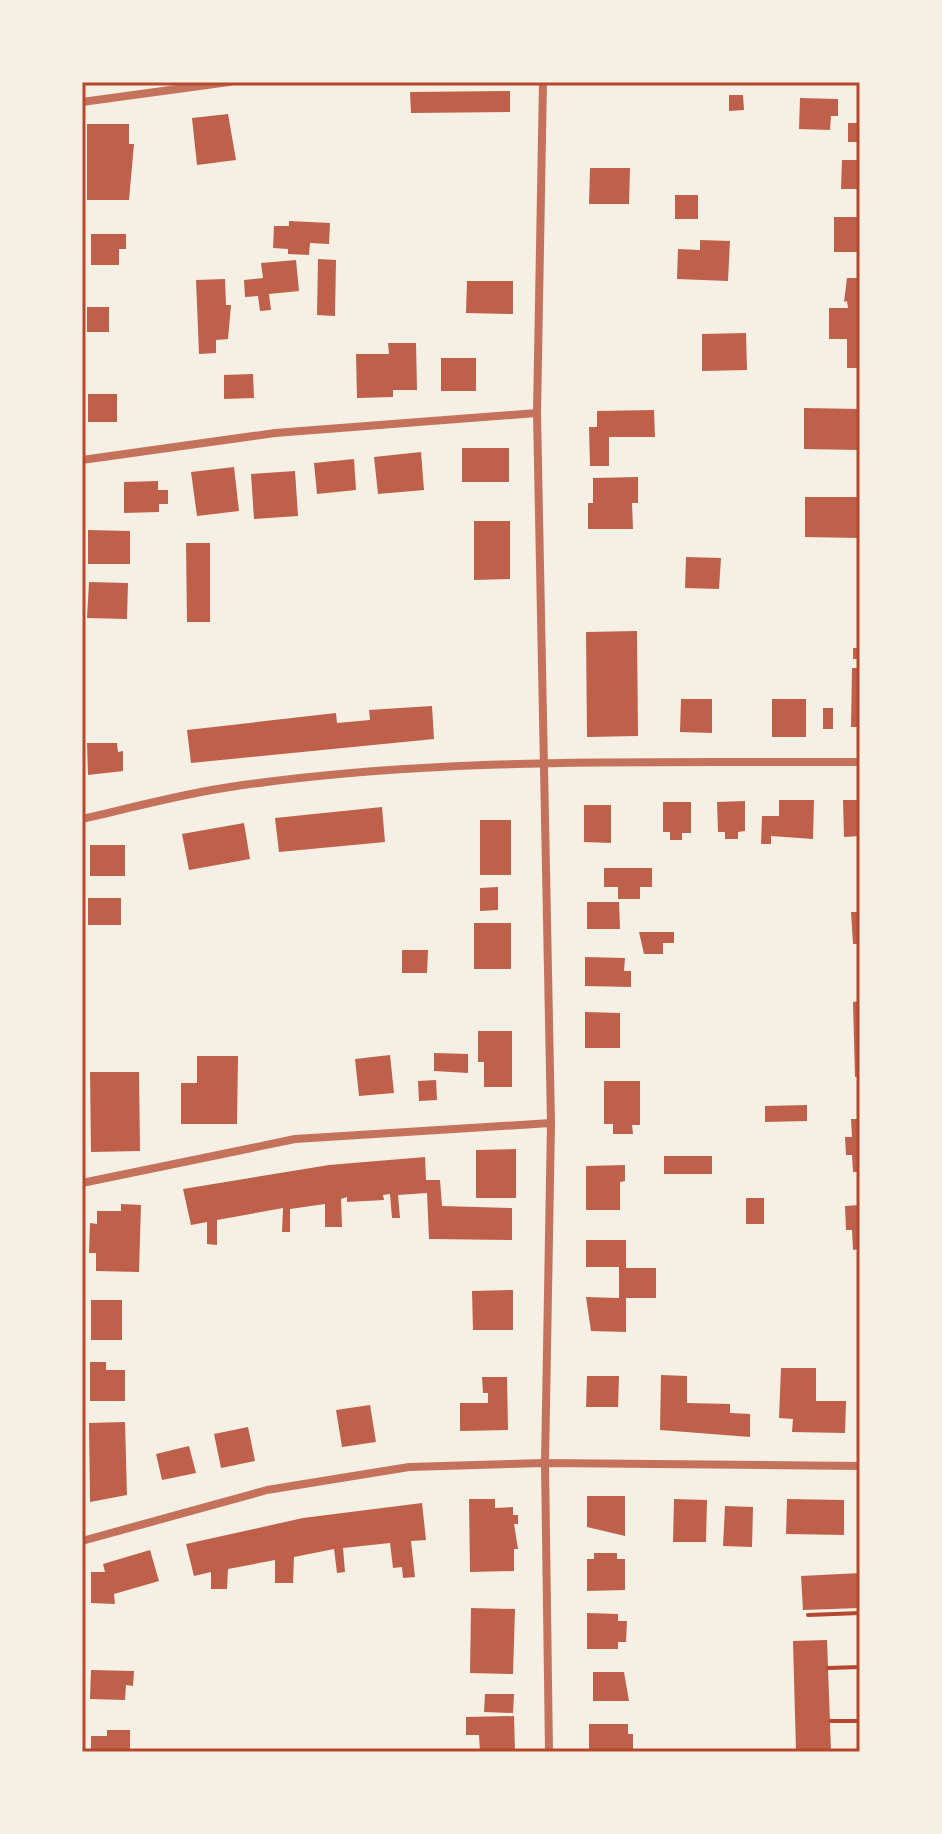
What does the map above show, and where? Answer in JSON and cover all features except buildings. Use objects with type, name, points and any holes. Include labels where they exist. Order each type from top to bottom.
[{"type":"street","points":[[82,102],[229,82]]},
{"type":"street","points":[[543,82],[537,413],[541,764],[551,1123],[545,1463],[549,1752]]},
{"type":"street","points":[[82,460],[275,433],[537,413]]},
{"type":"street","points":[[82,819],[230,787],[411,770],[541,764],[860,762]]},
{"type":"street","points":[[82,1183],[295,1139],[551,1123]]},
{"type":"street","points":[[82,1541],[267,1490],[409,1467],[545,1463],[860,1466]]},
{"type":"path","points":[[808,1615],[860,1613]]},
{"type":"path","points":[[828,1668],[860,1667]]},
{"type":"path","points":[[830,1721],[860,1721]]}]
